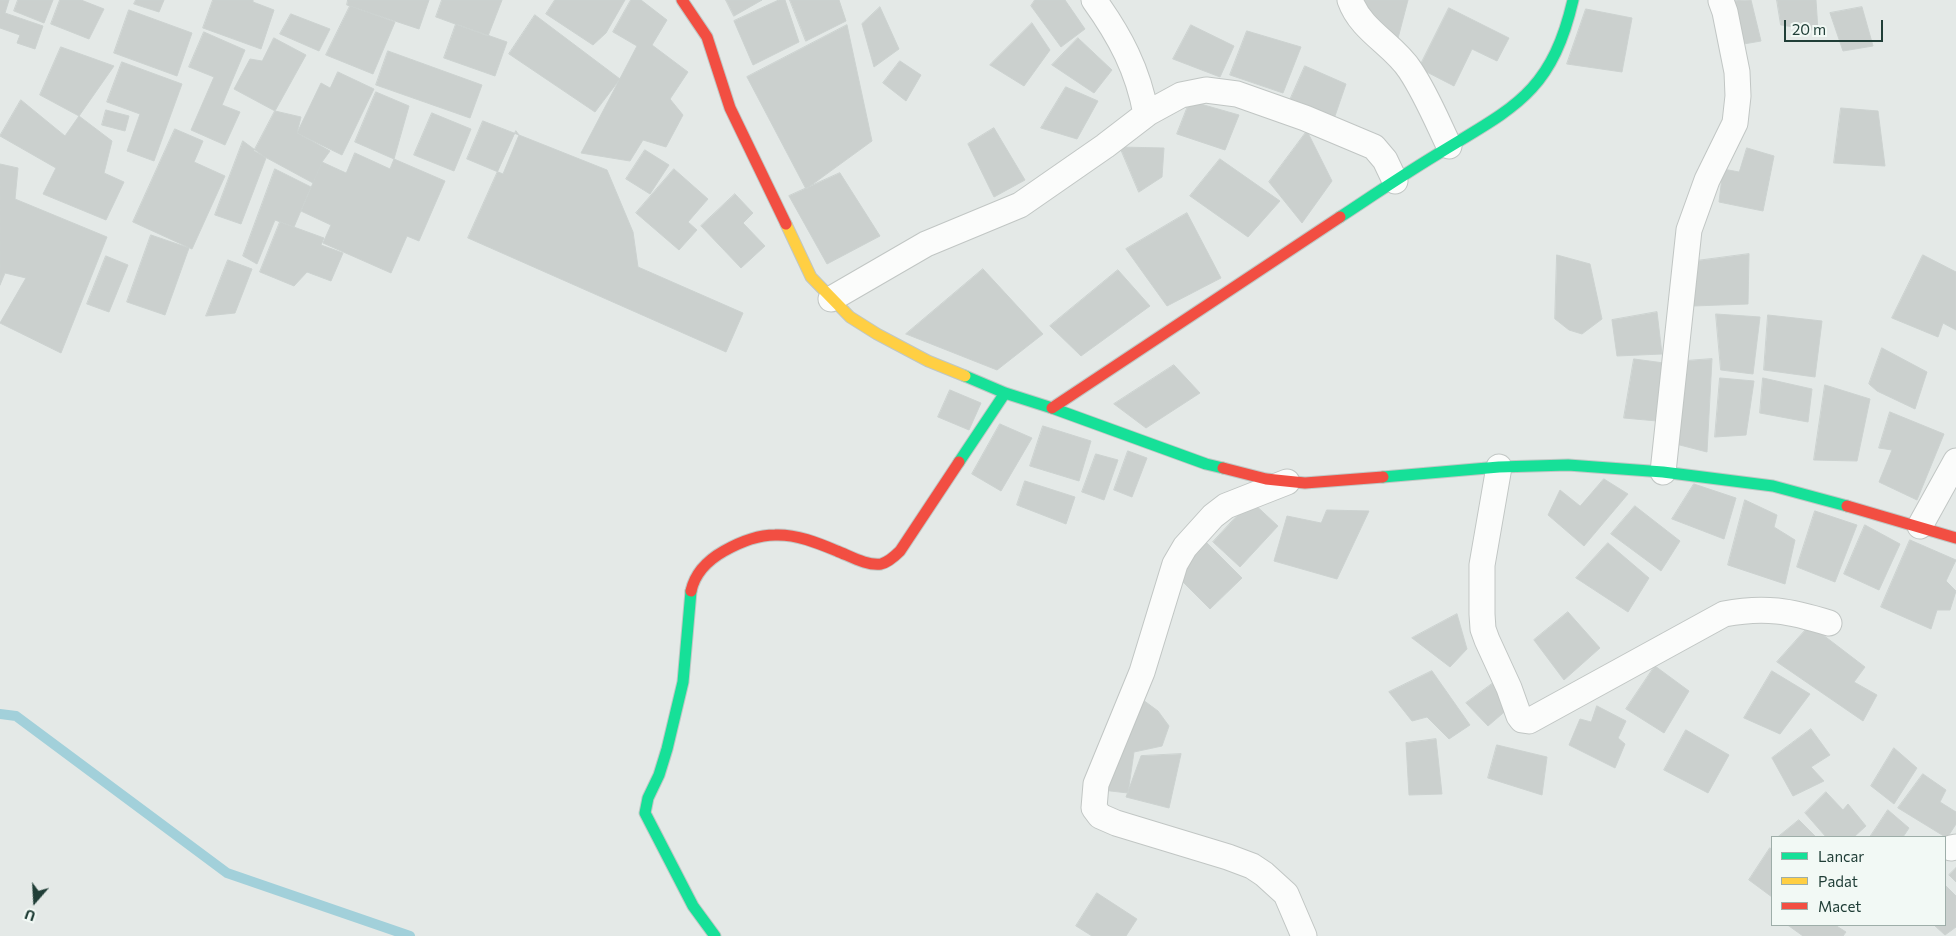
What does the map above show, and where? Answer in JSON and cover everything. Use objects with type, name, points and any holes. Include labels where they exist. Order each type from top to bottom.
[{"type":"street","points":[[682,0],[707,38],[730,108],[811,277],[850,318],[928,361],[1005,393],[1052,408],[1206,464],[1276,481],[1305,483],[1499,467],[1568,465],[1663,472],[1772,486],[1920,526],[1956,538]]},
{"type":"street","points":[[1094,0],[1112,26],[1138,77],[1146,114]]},
{"type":"street","points":[[1350,0],[1362,22],[1409,69],[1429,104],[1449,146]]},
{"type":"street","points":[[1052,408],[1395,181],[1449,146],[1495,120],[1527,95],[1550,64],[1568,22],[1573,0]]},
{"type":"street","points":[[1663,472],[1689,230],[1707,180],[1735,123],[1738,96],[1737,72],[1725,19],[1726,12],[1721,1]]},
{"type":"street","points":[[831,299],[926,244],[1020,204],[1105,146],[1146,114],[1181,96],[1206,90],[1237,94],[1305,118],[1374,147],[1385,160],[1395,181]]},
{"type":"street","points":[[715,936],[693,906],[645,813],[646,803],[658,778],[672,735],[686,664],[690,596],[694,577],[710,560],[729,547],[756,536],[770,534],[797,536],[874,565],[886,564],[900,551],[1005,393]]},
{"type":"street","points":[[1920,526],[1956,461]]},
{"type":"street","points":[[1499,467],[1482,565],[1483,629],[1522,720],[1528,721],[1724,614],[1748,610],[1784,610],[1829,623]]},
{"type":"street","points":[[1276,481],[1226,506],[1213,516],[1185,547],[1175,564],[1142,672],[1096,784],[1094,808],[1100,816],[1116,823],[1252,866],[1286,894],[1304,936]]},
{"type":"building","points":[[0,0],[9,0],[5,13],[43,26],[35,49],[17,43],[20,35],[0,28]]},
{"type":"building","points":[[18,0],[53,0],[44,23],[14,11]]},
{"type":"building","points":[[60,0],[81,0],[104,9],[89,39],[51,24]]},
{"type":"building","points":[[136,0],[164,0],[159,12],[134,4]]},
{"type":"building","points":[[213,0],[253,0],[253,2],[274,10],[261,49],[203,28]]},
{"type":"building","points":[[348,0],[429,0],[419,29],[347,5]]},
{"type":"building","points":[[442,0],[502,0],[488,36],[436,17]]},
{"type":"building","points":[[555,0],[625,0],[606,33],[593,45],[546,14]]},
{"type":"building","points":[[631,0],[641,0],[667,20],[652,45],[688,72],[670,99],[683,115],[666,147],[643,140],[630,161],[581,153],[637,46],[613,32]]},
{"type":"building","points":[[726,0],[762,0],[734,16]]},
{"type":"building","points":[[779,0],[785,0],[799,42],[753,65],[734,21]]},
{"type":"building","points":[[790,0],[839,0],[846,21],[806,41]]},
{"type":"building","points":[[1035,0],[1065,0],[1085,29],[1061,47],[1031,6]]},
{"type":"building","points":[[1358,0],[1408,0],[1397,42]]},
{"type":"building","points":[[1751,0],[1761,41],[1732,46],[1724,2]]},
{"type":"building","points":[[1777,0],[1816,0],[1818,31],[1781,25]]},
{"type":"building","points":[[350,6],[395,22],[373,74],[326,55]]},
{"type":"building","points":[[880,7],[899,49],[874,67],[862,24]]},
{"type":"building","points":[[1862,7],[1873,46],[1843,51],[1830,13]]},
{"type":"building","points":[[1449,8],[1509,38],[1497,61],[1472,49],[1454,86],[1419,68]]},
{"type":"building","points":[[1586,9],[1632,18],[1622,72],[1567,64]]},
{"type":"building","points":[[129,10],[192,33],[177,76],[114,53]]},
{"type":"building","points":[[291,14],[330,29],[319,51],[280,34]]},
{"type":"building","points":[[535,15],[620,79],[595,112],[509,54]]},
{"type":"building","points":[[1032,23],[1050,50],[1024,86],[990,65]]},
{"type":"building","points":[[456,24],[507,42],[495,76],[444,58]]},
{"type":"building","points":[[847,25],[872,141],[806,189],[747,77]]},
{"type":"building","points":[[1191,25],[1234,46],[1220,77],[1173,59]]},
{"type":"building","points":[[1247,31],[1301,47],[1283,93],[1230,75]]},
{"type":"building","points":[[204,32],[245,50],[222,105],[240,112],[225,145],[191,130],[214,77],[189,67]]},
{"type":"building","points":[[274,38],[306,55],[275,111],[234,89],[250,59],[262,61]]},
{"type":"building","points":[[1078,38],[1112,70],[1094,93],[1052,65]]},
{"type":"building","points":[[61,47],[114,66],[79,116],[40,95]]},
{"type":"building","points":[[388,51],[482,85],[470,118],[376,85]]},
{"type":"building","points":[[900,61],[921,75],[906,101],[883,83]]},
{"type":"building","points":[[122,62],[182,84],[154,161],[127,151],[140,114],[107,102]]},
{"type":"building","points":[[1305,66],[1346,84],[1335,116],[1290,100]]},
{"type":"building","points":[[338,72],[374,89],[342,155],[297,133],[321,83],[330,88]]},
{"type":"building","points":[[1066,87],[1098,101],[1077,139],[1041,128]]},
{"type":"building","points":[[376,92],[409,106],[394,159],[355,142]]},
{"type":"building","points":[[21,100],[65,136],[79,116],[112,141],[104,173],[124,182],[106,220],[43,194],[56,168],[0,136]]},
{"type":"building","points":[[1190,101],[1239,115],[1225,150],[1177,134]]},
{"type":"building","points":[[1841,108],[1878,111],[1885,166],[1834,163]]},
{"type":"building","points":[[106,110],[129,116],[125,131],[102,125]]},
{"type":"building","points":[[275,111],[301,117],[297,133],[330,151],[322,162],[313,183],[254,151]]},
{"type":"building","points":[[432,113],[471,129],[454,171],[414,155]]},
{"type":"building","points":[[483,121],[519,135],[503,174],[467,159]]},
{"type":"building","points":[[994,128],[1025,180],[994,197],[968,144]]},
{"type":"building","points":[[175,129],[203,141],[194,162],[225,176],[192,249],[133,222]]},
{"type":"building","points":[[516,131],[519,135],[607,170],[633,232],[638,267],[743,313],[726,352],[468,238]]},
{"type":"building","points":[[1307,131],[1332,181],[1302,223],[1269,182]]},
{"type":"building","points":[[243,141],[266,158],[241,224],[215,215]]},
{"type":"building","points":[[1120,147],[1164,148],[1162,177],[1139,192]]},
{"type":"building","points":[[1747,148],[1774,156],[1763,211],[1719,202],[1723,169],[1739,172]]},
{"type":"building","points":[[645,150],[669,165],[650,194],[626,179]]},
{"type":"building","points":[[355,153],[390,169],[394,159],[445,181],[419,241],[407,236],[391,273],[323,243],[331,225],[301,211],[322,162],[346,173]]},
{"type":"building","points":[[1220,159],[1280,201],[1248,237],[1190,196]]},
{"type":"building","points":[[0,164],[18,168],[15,199],[107,237],[61,353],[0,323],[26,278],[5,273],[0,285]]},
{"type":"building","points":[[275,169],[311,187],[294,227],[275,220],[257,264],[243,256]]},
{"type":"building","points":[[674,169],[708,199],[688,222],[697,230],[679,250],[636,213]]},
{"type":"building","points":[[840,173],[880,236],[827,264],[789,196]]},
{"type":"building","points":[[735,194],[753,213],[743,223],[765,246],[741,268],[701,226]]},
{"type":"building","points":[[1187,213],[1221,278],[1167,306],[1126,249]]},
{"type":"building","points":[[280,222],[324,238],[321,245],[343,253],[331,281],[307,272],[294,286],[260,272]]},
{"type":"building","points":[[151,235],[189,248],[165,315],[127,302]]},
{"type":"building","points":[[1749,254],[1748,304],[1693,306],[1696,261]]},
{"type":"building","points":[[1557,255],[1590,264],[1602,319],[1582,334],[1569,330],[1555,319]]},
{"type":"building","points":[[1923,255],[1956,272],[1956,330],[1943,323],[1938,337],[1892,318]]},
{"type":"building","points":[[106,256],[128,265],[109,312],[87,304]]},
{"type":"building","points":[[228,260],[252,269],[235,313],[206,316]]},
{"type":"building","points":[[983,269],[1043,334],[997,370],[906,334]]},
{"type":"building","points":[[1118,270],[1150,306],[1081,356],[1050,326]]},
{"type":"building","points":[[1657,312],[1662,354],[1617,356],[1612,320]]},
{"type":"building","points":[[1716,314],[1760,317],[1753,374],[1721,370]]},
{"type":"building","points":[[1768,315],[1822,321],[1815,377],[1764,370]]},
{"type":"building","points":[[1882,348],[1927,372],[1915,409],[1877,391],[1869,384]]},
{"type":"building","points":[[1634,359],[1664,363],[1657,421],[1624,418]]},
{"type":"building","points":[[1712,359],[1707,452],[1676,444],[1685,361]]},
{"type":"building","points":[[1174,365],[1200,393],[1146,428],[1114,404]]},
{"type":"building","points":[[1720,378],[1754,381],[1746,435],[1715,437]]},
{"type":"building","points":[[1763,378],[1812,389],[1808,422],[1760,413]]},
{"type":"building","points":[[1825,385],[1870,399],[1857,461],[1814,460]]},
{"type":"building","points":[[950,390],[981,403],[969,430],[938,417]]},
{"type":"building","points":[[1890,412],[1944,434],[1917,500],[1879,482],[1892,450],[1879,448]]},
{"type":"building","points":[[1000,424],[1032,438],[1001,491],[972,474]]},
{"type":"building","points":[[1043,426],[1091,441],[1079,481],[1030,466]]},
{"type":"building","points":[[1128,451],[1147,458],[1132,497],[1114,490]]},
{"type":"building","points":[[1096,454],[1118,460],[1104,500],[1082,492]]},
{"type":"building","points":[[1604,479],[1628,494],[1584,546],[1548,515],[1560,490],[1580,506]]},
{"type":"building","points":[[1025,481],[1075,497],[1066,524],[1017,505]]},
{"type":"building","points":[[1694,484],[1736,498],[1724,539],[1672,519]]},
{"type":"building","points":[[1745,500],[1777,515],[1774,527],[1795,540],[1785,584],[1728,565]]},
{"type":"building","points":[[1251,501],[1278,526],[1240,567],[1213,542]]},
{"type":"building","points":[[1635,506],[1680,541],[1661,571],[1611,534]]},
{"type":"building","points":[[1327,510],[1369,511],[1337,579],[1274,561],[1287,516],[1321,523]]},
{"type":"building","points":[[1815,511],[1857,525],[1835,582],[1797,567]]},
{"type":"building","points":[[1865,525],[1900,544],[1879,590],[1844,574]]},
{"type":"building","points":[[1910,540],[1956,560],[1946,581],[1956,591],[1950,610],[1937,610],[1931,629],[1881,607]]},
{"type":"building","points":[[1206,542],[1242,578],[1210,609],[1174,573]]},
{"type":"building","points":[[1608,543],[1649,578],[1628,612],[1576,578]]},
{"type":"building","points":[[1568,612],[1600,648],[1564,680],[1534,640]]},
{"type":"building","points":[[1457,614],[1467,649],[1450,667],[1412,638]]},
{"type":"building","points":[[1810,625],[1865,667],[1854,682],[1877,695],[1863,721],[1777,662]]},
{"type":"building","points":[[1655,666],[1689,691],[1664,733],[1626,709]]},
{"type":"building","points":[[1432,671],[1470,725],[1449,739],[1427,717],[1412,721],[1389,692]]},
{"type":"building","points":[[1772,671],[1810,694],[1780,734],[1744,718]]},
{"type":"building","points":[[1496,681],[1509,708],[1488,726],[1466,703]]},
{"type":"building","points":[[1139,697],[1158,711],[1169,726],[1162,746],[1134,752],[1128,793],[1102,790]]},
{"type":"building","points":[[1597,706],[1626,721],[1618,738],[1625,744],[1615,768],[1569,745],[1580,719],[1591,722]]},
{"type":"building","points":[[1811,729],[1830,755],[1811,767],[1824,781],[1793,796],[1772,758]]},
{"type":"building","points":[[1686,730],[1729,755],[1708,793],[1664,770]]},
{"type":"building","points":[[1436,739],[1442,794],[1409,795],[1406,743]]},
{"type":"building","points":[[1497,745],[1547,757],[1542,795],[1488,778]]},
{"type":"building","points":[[1894,748],[1917,768],[1894,804],[1871,786]]},
{"type":"building","points":[[1181,754],[1169,808],[1126,797],[1141,756]]},
{"type":"building","points":[[1923,774],[1946,790],[1940,802],[1956,812],[1956,824],[1947,838],[1898,808]]},
{"type":"building","points":[[1826,792],[1843,810],[1848,804],[1866,826],[1855,836],[1825,836],[1805,813]]},
{"type":"building","points":[[1888,810],[1909,828],[1904,836],[1871,836]]},
{"type":"building","points":[[1799,820],[1815,836],[1779,836]]},
{"type":"building","points":[[1770,848],[1771,896],[1749,880]]},
{"type":"building","points":[[1956,868],[1956,882],[1949,875]]},
{"type":"building","points":[[1946,886],[1956,896],[1956,927],[1945,935],[1935,926],[1946,926]]},
{"type":"building","points":[[1097,893],[1137,919],[1126,936],[1092,936],[1076,926]]},
{"type":"building","points":[[1789,926],[1837,926],[1846,932],[1843,936],[1803,936]]},
{"type":"waterway","points":[[0,714],[16,716],[227,873],[410,936]]},
{"type":"traffic: fast","points":[[1340,217],[1486,124],[1525,96],[1553,58],[1564,32],[1573,0]]},
{"type":"traffic: fast","points":[[965,376],[1005,393],[1052,408],[1206,464],[1223,468]]},
{"type":"traffic: fast","points":[[959,462],[1005,393]]},
{"type":"traffic: fast","points":[[1383,477],[1499,467],[1568,465],[1663,472],[1773,486],[1847,506]]},
{"type":"traffic: fast","points":[[691,591],[683,682],[667,749],[659,775],[648,798],[645,813],[693,906],[715,936]]},
{"type":"traffic: slow","points":[[786,224],[811,277],[850,317],[877,334],[928,361],[965,376]]},
{"type":"traffic: jam","points":[[682,0],[707,37],[730,108],[786,224]]},
{"type":"traffic: jam","points":[[1052,408],[1340,217]]},
{"type":"traffic: jam","points":[[691,591],[699,573],[713,559],[736,545],[761,536],[783,535],[799,538],[864,562],[876,564],[887,562],[900,551],[959,462]]},
{"type":"traffic: jam","points":[[1223,468],[1266,479],[1305,483],[1383,477]]},
{"type":"traffic: jam","points":[[1847,506],[1956,538]]}]
